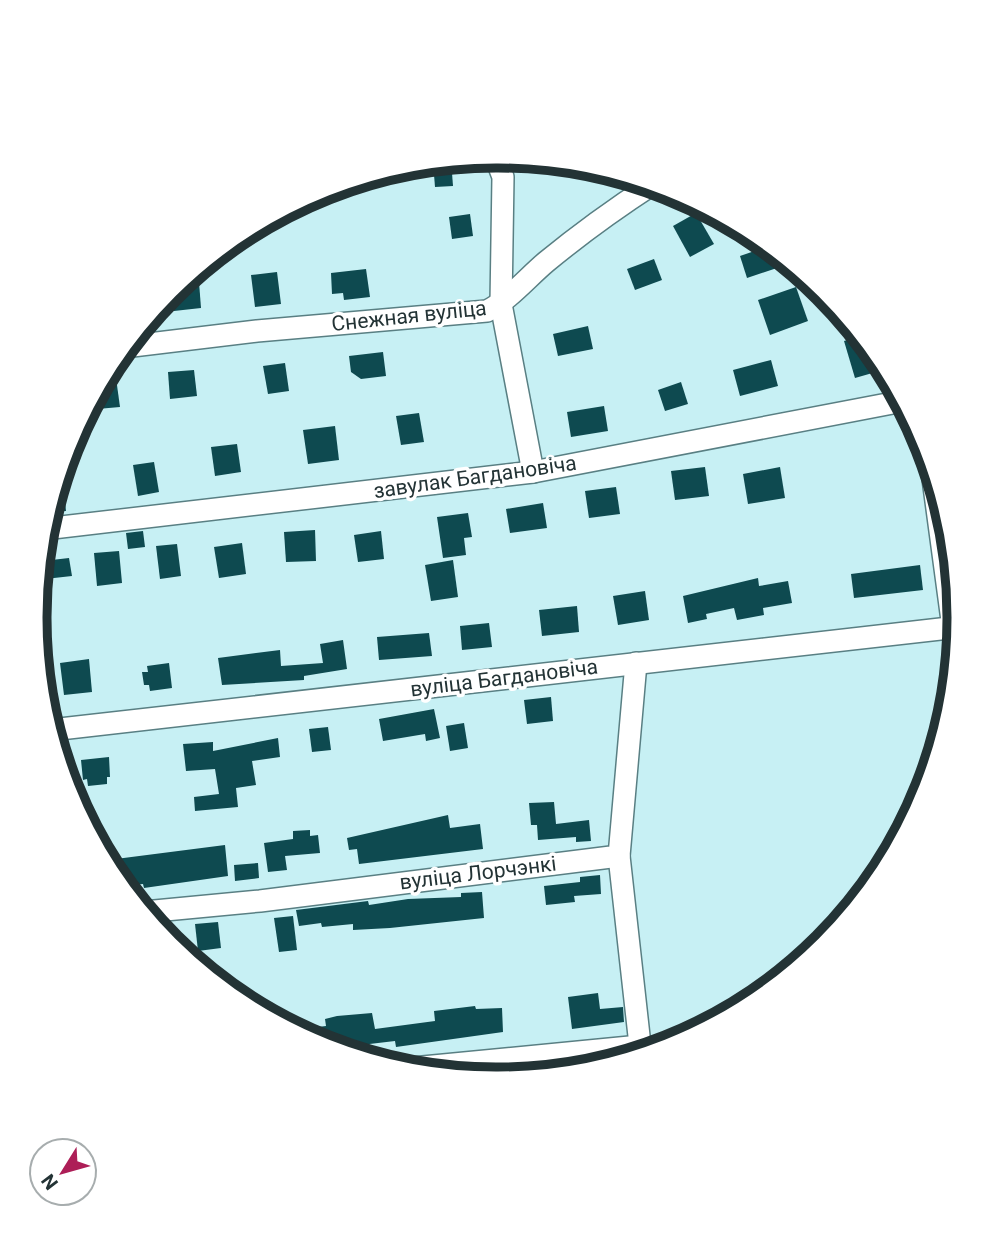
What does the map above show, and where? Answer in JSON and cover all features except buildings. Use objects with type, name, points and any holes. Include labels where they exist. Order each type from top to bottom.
[{"type":"street","points":[[500,168],[503,177],[501,304],[533,472]]},
{"type":"street","name":"Снежная вуліца","points":[[139,345],[257,331],[487,311],[501,304],[520,284],[576,237],[642,192]]},
{"type":"street","name":"завулак Багдановіча","points":[[57,528],[533,472],[891,403]]},
{"type":"street","name":"вуліца Багдановіча","points":[[62,729],[947,628]]},
{"type":"street","points":[[636,663],[619,856],[640,1044]]},
{"type":"street","name":"вуліца Лорчэнкі","points":[[156,911],[260,901],[619,856]]},
{"type":"street","points":[[455,1065],[612,1052]]}]
